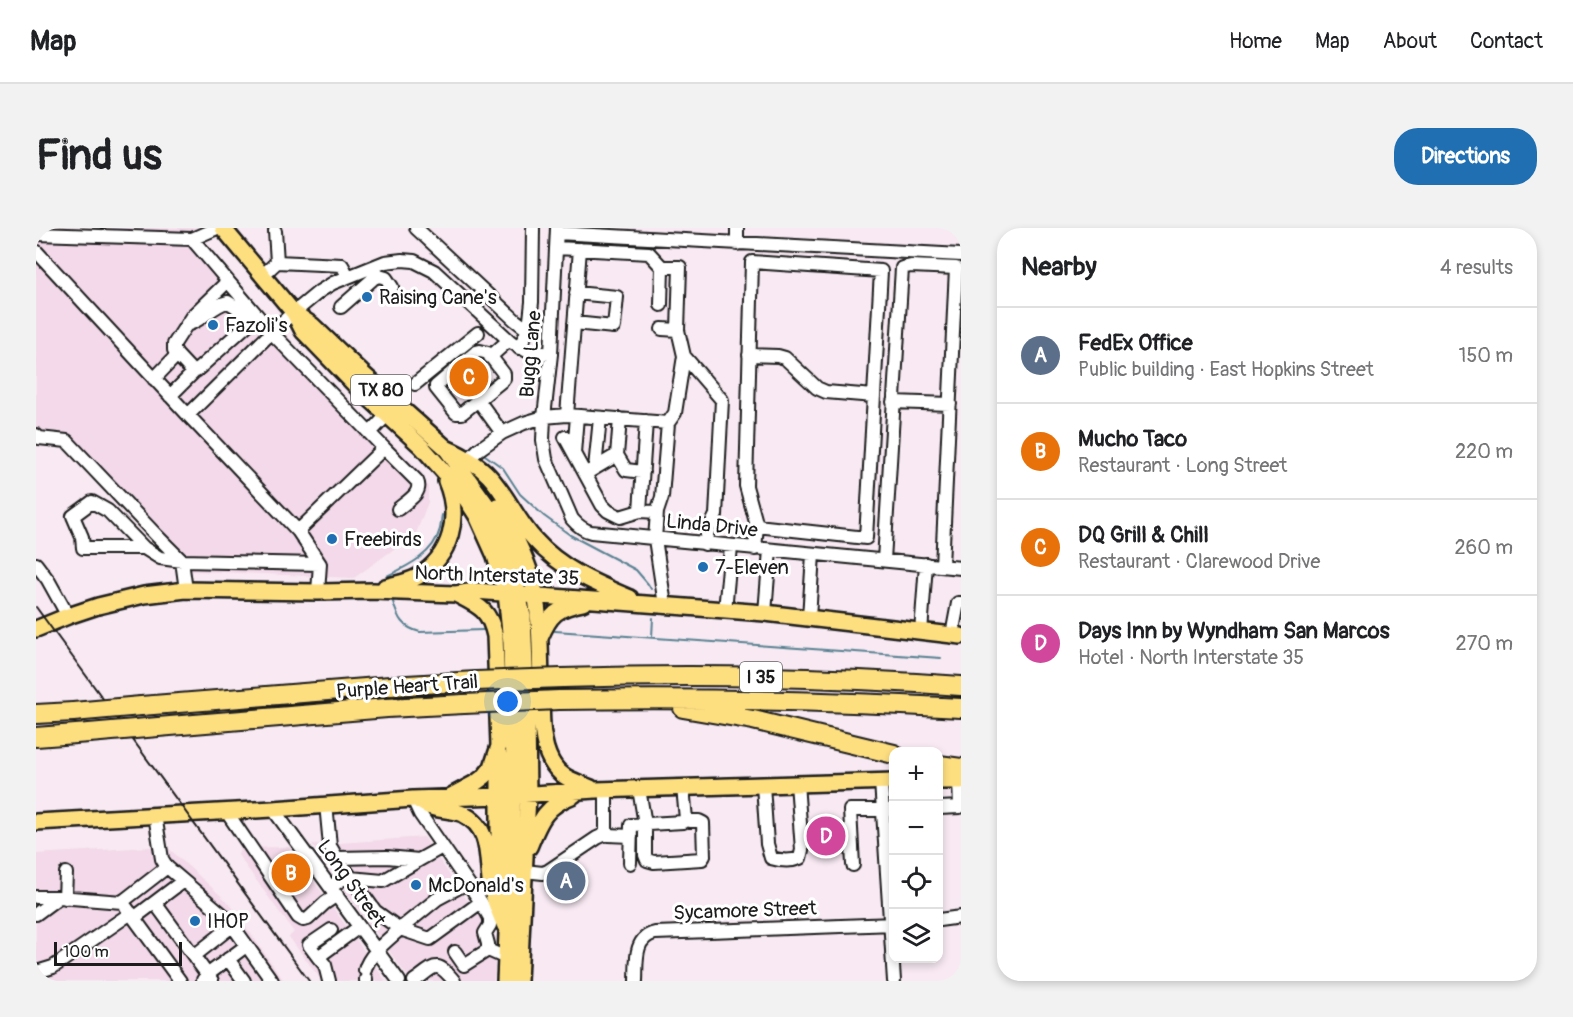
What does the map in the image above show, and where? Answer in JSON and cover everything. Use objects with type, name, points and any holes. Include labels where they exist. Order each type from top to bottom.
[{"type":"highway","name":"Purple Heart Trail","points":[[36,714],[390,686],[561,678],[669,676],[869,680],[961,686]]},
{"type":"highway","points":[[628,699],[753,720],[889,753]]},
{"type":"highway","name":"Purple Heart Trail","points":[[36,737],[387,708],[559,700],[815,701],[961,708]]},
{"type":"highway","points":[[943,767],[960,777]]},
{"type":"main road","name":"TX 80","points":[[225,229],[294,313],[303,331],[359,389],[422,447],[461,491],[477,516],[523,617],[514,796],[524,864],[519,981]]},
{"type":"main road","name":"TX 80","points":[[294,313],[312,325],[466,466],[495,522],[510,561],[512,594]]},
{"type":"main road","points":[[359,389],[374,396],[443,459],[490,477],[525,529],[556,560],[594,583],[641,603]]},
{"type":"main road","points":[[466,466],[506,520],[527,563],[535,595],[540,639],[544,739],[549,759],[559,773],[595,790]]},
{"type":"main road","points":[[373,591],[415,578],[440,555],[453,526],[454,510],[452,494],[441,467]]},
{"type":"main road","name":"North Interstate 35","points":[[36,629],[98,606],[144,595],[186,590],[456,594],[475,591],[765,613],[957,636]]},
{"type":"main road","points":[[456,594],[485,611],[492,622],[495,636],[499,746],[514,796],[499,867],[514,935],[512,981]]},
{"type":"main road","points":[[540,639],[546,623],[555,613],[567,606],[595,600]]},
{"type":"main road","points":[[448,797],[485,776],[492,767],[499,746]]},
{"type":"main road","points":[[943,780],[960,777]]},
{"type":"main road","points":[[36,822],[448,797],[887,781]]},
{"type":"main road","points":[[524,864],[545,813],[563,799],[595,790]]},
{"type":"main road","points":[[413,799],[432,808],[464,814],[482,832],[487,845],[492,889],[507,935]]},
{"type":"main road","points":[[505,981],[508,902]]},
{"type":"street","points":[[416,228],[515,321],[528,330]]},
{"type":"street","points":[[490,357],[514,344],[528,330],[532,302],[533,228]]},
{"type":"street","points":[[737,228],[737,244]]},
{"type":"street","points":[[36,234],[82,232],[192,239],[225,229]]},
{"type":"street","points":[[557,230],[737,244],[961,255]]},
{"type":"street","name":"Bugg Lane","points":[[466,466],[478,450],[502,433],[544,417],[551,354],[557,230]]},
{"type":"street","points":[[275,231],[277,262]]},
{"type":"street","points":[[192,239],[228,281],[253,319]]},
{"type":"street","points":[[557,248],[649,253],[662,267],[661,305]]},
{"type":"street","points":[[574,454],[572,415],[574,323],[580,249]]},
{"type":"street","points":[[36,251],[298,531],[320,564],[318,592]]},
{"type":"street","points":[[434,271],[446,256]]},
{"type":"street","points":[[262,276],[277,262],[348,268],[402,260],[414,261],[434,271],[514,344],[527,351],[551,354]]},
{"type":"street","points":[[755,549],[758,526],[746,486],[752,262],[881,271],[866,538],[758,526]]},
{"type":"street","points":[[884,560],[902,268],[911,266],[956,268],[958,284],[956,370],[950,404],[942,566]]},
{"type":"street","points":[[662,267],[680,267],[678,330],[684,356],[675,413],[668,423],[662,497],[657,512],[655,539],[665,605]]},
{"type":"street","points":[[188,415],[272,333],[348,268]]},
{"type":"street","points":[[341,307],[379,276],[386,278],[392,287]]},
{"type":"street","points":[[194,372],[177,355],[174,344],[192,316],[228,281]]},
{"type":"street","points":[[574,323],[614,327],[616,297],[576,293]]},
{"type":"street","points":[[185,326],[198,321],[219,303],[228,302],[272,333],[417,481],[420,486],[419,491],[398,509]]},
{"type":"street","points":[[170,396],[253,319]]},
{"type":"street","points":[[662,329],[678,330]]},
{"type":"street","points":[[415,384],[478,333]]},
{"type":"street","points":[[483,351],[490,357],[504,374],[504,379],[462,412],[456,413],[436,388],[437,383],[476,352],[483,351]]},
{"type":"street","points":[[154,379],[177,355]]},
{"type":"street","points":[[750,355],[785,358],[817,388],[826,392],[874,396]]},
{"type":"street","points":[[684,356],[722,399],[716,515],[708,531],[705,544]]},
{"type":"street","points":[[478,400],[502,433]]},
{"type":"street","points":[[893,402],[950,404]]},
{"type":"street","points":[[370,433],[387,415]]},
{"type":"street","points":[[544,417],[572,415],[668,423]]},
{"type":"street","name":"Linda Drive","points":[[544,417],[543,441],[546,459],[572,519],[584,531],[961,568]]},
{"type":"street","points":[[590,471],[600,418]]},
{"type":"street","points":[[620,419],[617,455],[626,470],[643,472]]},
{"type":"street","points":[[640,512],[646,421]]},
{"type":"street","points":[[36,435],[39,438],[67,441],[182,561],[186,590]]},
{"type":"street","points":[[565,437],[574,454],[590,471],[602,505],[608,511],[620,517],[640,512],[657,512]]},
{"type":"street","points":[[298,531],[384,448]]},
{"type":"street","points":[[590,471],[617,455]]},
{"type":"street","points":[[144,548],[83,548],[82,537],[72,516],[92,502],[108,511],[144,548],[160,558],[182,561],[320,564]]},
{"type":"street","points":[[837,556],[840,535]]},
{"type":"street","points":[[725,610],[731,547]]},
{"type":"street","points":[[765,613],[770,550]]},
{"type":"street","points":[[809,618],[813,554]]},
{"type":"street","points":[[36,564],[48,580],[68,616]]},
{"type":"street","points":[[921,632],[926,564]]},
{"type":"street","points":[[957,636],[958,603],[961,603]]},
{"type":"street","points":[[943,808],[960,807],[960,777]]},
{"type":"street","points":[[853,865],[850,810],[889,810],[887,781]]},
{"type":"street","points":[[763,785],[767,844],[771,858],[780,861],[800,858],[802,850],[797,783]]},
{"type":"street","points":[[683,787],[686,819]]},
{"type":"street","points":[[639,789],[645,824],[647,860],[654,862],[702,859],[704,856],[703,824],[686,819]]},
{"type":"street","points":[[595,790],[608,835],[631,836]]},
{"type":"street","points":[[413,799],[420,814],[490,918],[490,925],[484,933],[488,947],[506,958]]},
{"type":"street","points":[[326,804],[330,846],[337,858],[375,911],[400,928],[430,939],[481,902]]},
{"type":"street","name":"Long Street","points":[[273,808],[399,981]]},
{"type":"street","points":[[226,811],[298,917],[303,920],[308,920],[325,903],[341,880],[350,878],[382,880],[442,847]]},
{"type":"street","points":[[155,815],[162,859],[167,867],[227,918],[272,981]]},
{"type":"street","points":[[630,863],[631,825],[683,822],[686,819]]},
{"type":"street","points":[[524,864],[543,873],[608,833]]},
{"type":"street","points":[[890,855],[892,909]]},
{"type":"street","points":[[337,858],[387,857],[419,860]]},
{"type":"street","points":[[36,897],[122,902],[167,867]]},
{"type":"street","points":[[36,914],[62,897],[66,873]]},
{"type":"street","points":[[40,973],[155,903],[183,881]]},
{"type":"street","points":[[366,977],[365,968],[369,961],[400,928],[437,899],[467,883]]},
{"type":"street","points":[[122,902],[180,981]]},
{"type":"street","points":[[155,903],[194,956],[207,979]]},
{"type":"street","points":[[943,919],[961,917]]},
{"type":"street","name":"Sycamore Street","points":[[636,981],[639,944],[648,934],[889,925]]},
{"type":"street","points":[[194,956],[232,926]]},
{"type":"street","points":[[318,957],[359,927]]},
{"type":"street","points":[[329,981],[325,965],[309,945],[331,930]]},
{"type":"street","points":[[455,952],[464,965],[507,935]]},
{"type":"street","points":[[193,981],[207,979],[246,946]]},
{"type":"street","points":[[228,959],[244,981],[263,969]]},
{"type":"street","points":[[893,963],[894,981]]},
{"type":"street","points":[[419,980],[430,969],[436,967],[443,968],[454,981]]},
{"type":"shaded area","points":[[36,228],[196,228],[228,270],[306,358],[422,473],[428,487],[428,502],[416,533],[354,578],[193,571],[177,565],[65,447],[36,446]]},
{"type":"shaded area","points":[[424,837],[496,938],[494,981],[411,981],[312,845]]},
{"type":"shaded area","points":[[166,846],[230,904],[284,981],[36,981],[36,854]]},
{"type":"shaded area","points":[[289,847],[386,981],[322,981],[289,937],[294,932],[238,855],[240,848]]},
{"type":"waterway","points":[[485,455],[503,468],[520,494],[544,516],[570,535],[636,570],[651,589]]},
{"type":"waterway","points":[[387,579],[387,576],[426,552],[437,538],[442,515]]},
{"type":"waterway","points":[[393,602],[402,622],[409,628],[420,632],[483,630]]},
{"type":"waterway","points":[[652,637],[653,618]]},
{"type":"waterway","points":[[555,631],[941,658]]},
{"type":"railway","points":[[36,607],[309,981]]},
{"type":"place","name":"Raising Cane's","points":[[367,297]]},
{"type":"place","name":"Fazoli's","points":[[213,325]]},
{"type":"place","name":"DQ Grill & Chill","points":[[469,377]]},
{"type":"place","name":"Freebirds","points":[[332,539]]},
{"type":"place","name":"7-Eleven","points":[[703,567]]},
{"type":"place","name":"Days Inn by Wyndham San Marcos","points":[[826,836]]},
{"type":"place","name":"Mucho Taco","points":[[291,873]]},
{"type":"place","name":"FedEx Office","points":[[566,881]]},
{"type":"place","name":"McDonald's","points":[[416,885]]},
{"type":"place","name":"IHOP","points":[[195,921]]}]
